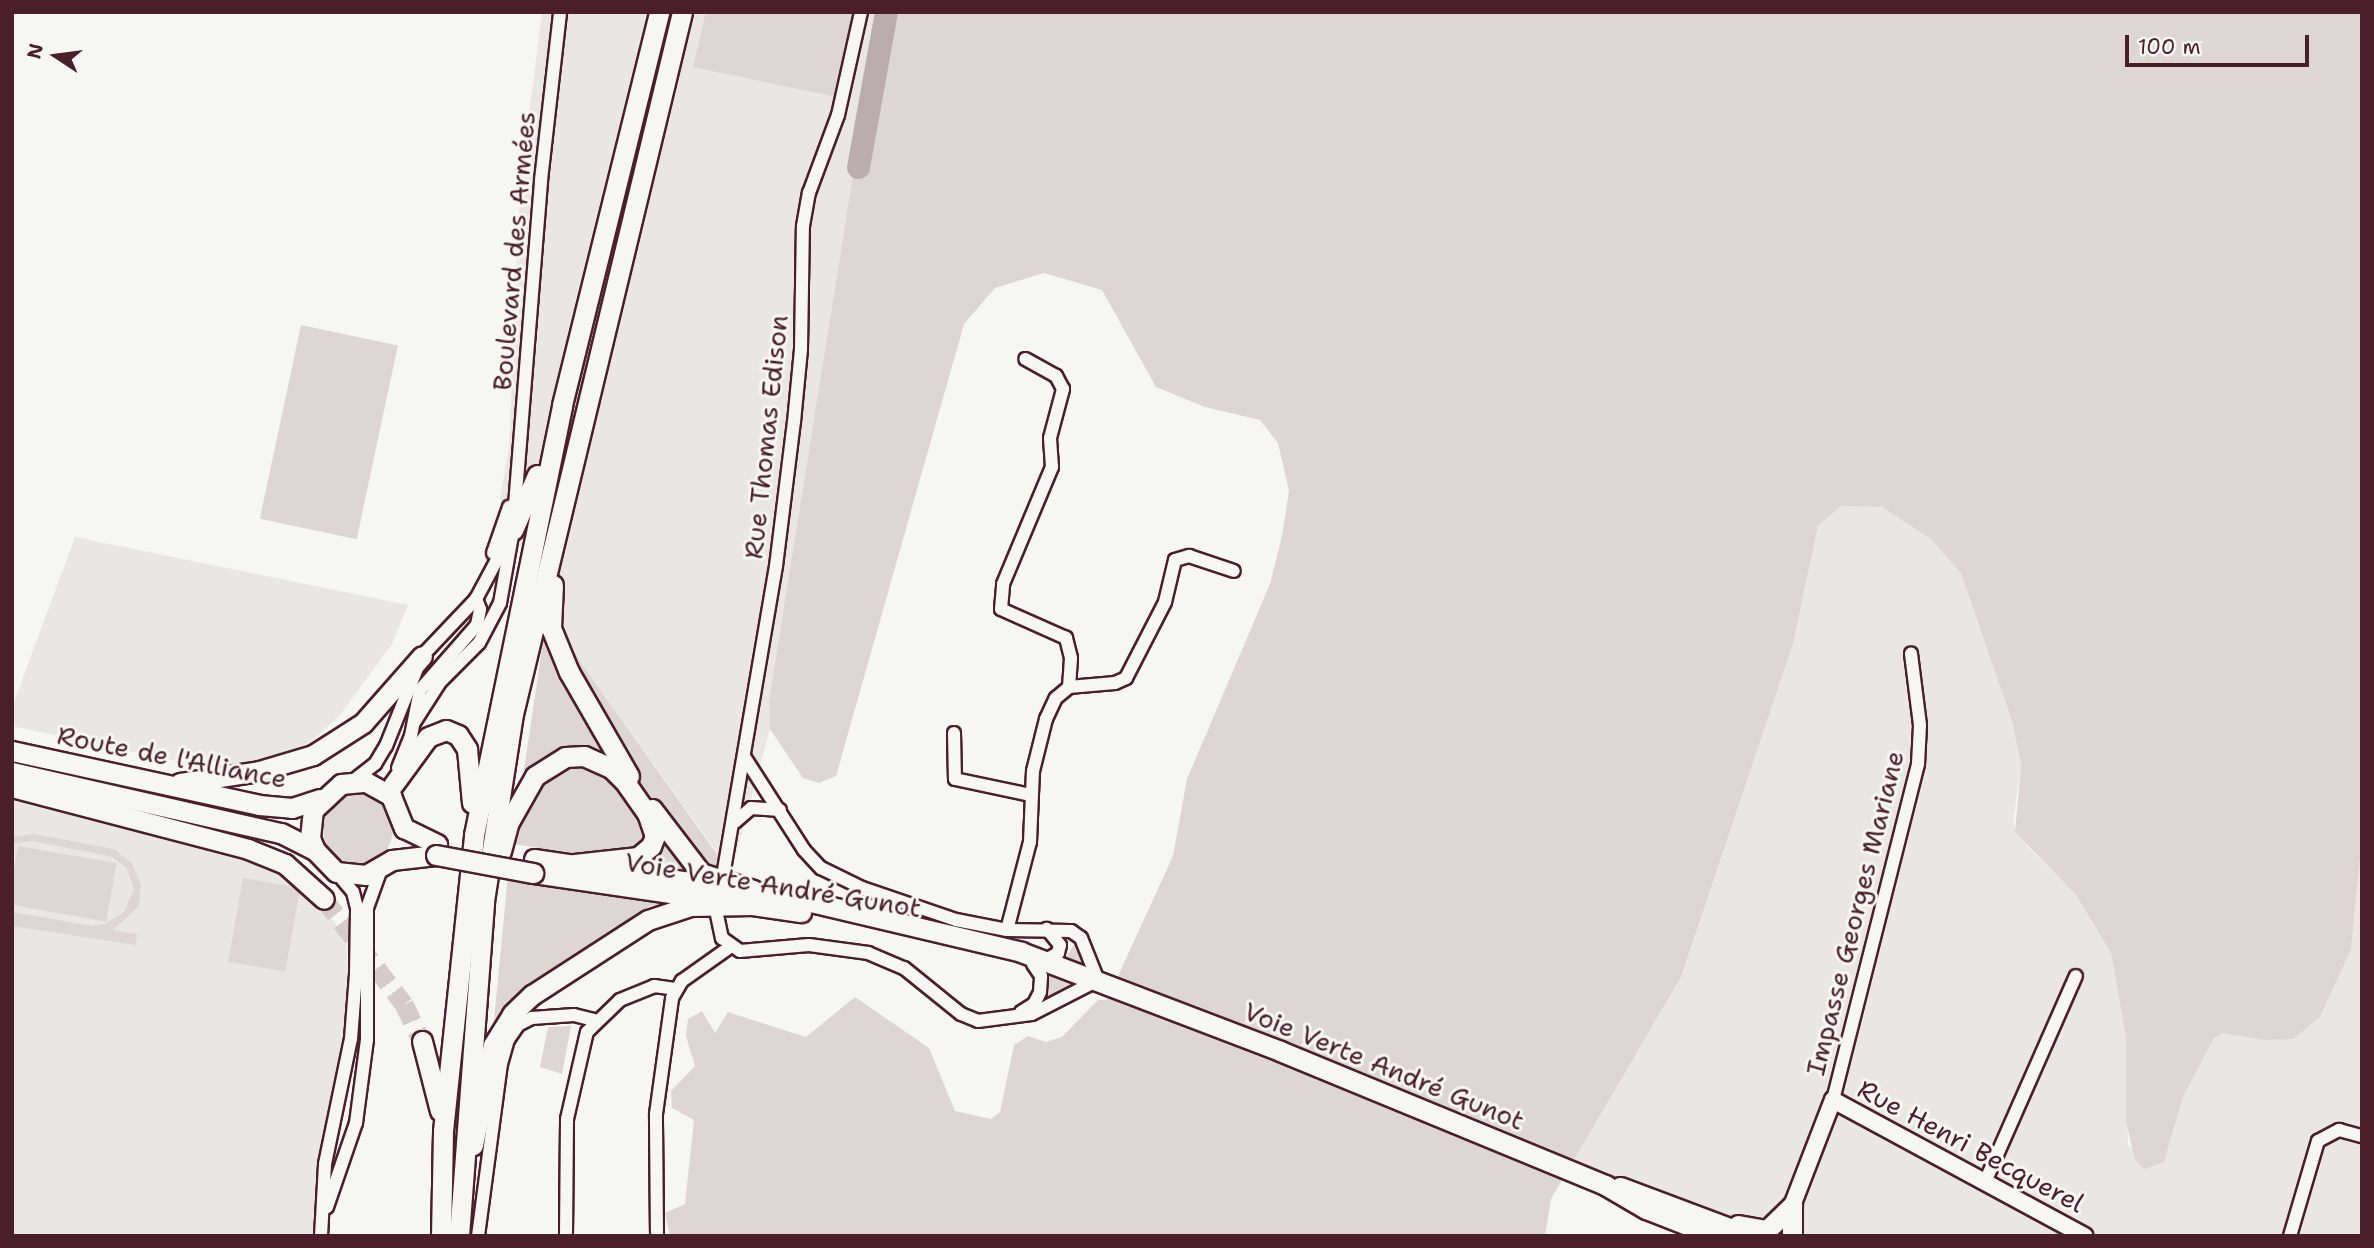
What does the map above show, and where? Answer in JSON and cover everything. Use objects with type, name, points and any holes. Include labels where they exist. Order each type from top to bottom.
[{"type":"main road","points":[[441,1236],[443,1123],[474,835],[562,405],[659,12]]},
{"type":"main road","points":[[458,1236],[474,1000],[495,820],[533,615],[682,12]]},
{"type":"main road","points":[[513,530],[562,405]]},
{"type":"main road","points":[[584,413],[548,608],[551,628],[569,672],[617,758],[687,859],[709,878],[753,897]]},
{"type":"main road","points":[[165,785],[260,771],[313,755],[363,723],[422,656]]},
{"type":"main road","points":[[352,782],[392,791],[428,737],[438,731],[458,734],[470,765],[474,835]]},
{"type":"main road","name":"Route de l'Alliance","points":[[12,751],[281,808],[320,799],[352,782]]},
{"type":"main road","points":[[466,1236],[493,912],[509,822],[535,776],[565,757],[584,756],[611,768],[625,782],[647,813],[654,836],[651,846],[638,857],[575,864]]},
{"type":"main road","name":"Route de l'Alliance","points":[[12,772],[281,833],[315,850],[336,872]]},
{"type":"main road","points":[[12,787],[248,849],[285,864],[324,899]]},
{"type":"main road","name":"Voie Verte André Gunot","points":[[392,791],[404,828],[437,849],[533,866],[753,897]]},
{"type":"main road","points":[[315,850],[310,824],[320,799]]},
{"type":"main road","name":"Voie Verte André Gunot","points":[[336,872],[361,876],[386,864],[437,849]]},
{"type":"main road","name":"Voie Verte André Gunot","points":[[533,866],[575,864],[1004,944],[1040,962],[1141,998],[1605,1185],[1644,1193],[1713,1231],[1751,1236]]},
{"type":"main road","points":[[473,1146],[493,1045],[512,1014],[532,995],[648,920],[690,906],[753,897]]},
{"type":"main road","points":[[422,1041],[443,1123]]},
{"type":"main road","points":[[1713,1231],[1767,1230],[1792,1206]]},
{"type":"main road","points":[[1792,1206],[1792,1236]]},
{"type":"street","name":"Boulevard des Armées","points":[[415,721],[440,682],[471,654],[489,628],[500,603],[513,530],[514,494],[560,12]]},
{"type":"street","name":"Rue Thomas Edison","points":[[724,870],[776,566],[796,403],[803,226],[809,193],[840,109],[861,12]]},
{"type":"street","points":[[1025,359],[1056,376],[1063,389],[1050,438],[1052,467],[999,598],[1001,609],[1066,638],[1071,647],[1069,687]]},
{"type":"street","name":"Boulevard des Armées","points":[[482,586],[514,494]]},
{"type":"street","points":[[352,782],[374,764],[386,746],[422,656],[449,631],[476,599],[513,530]]},
{"type":"street","points":[[1004,944],[1030,842],[1031,795],[1046,719],[1056,698],[1069,687],[1115,683],[1126,678],[1165,602],[1175,560],[1189,556],[1234,571]]},
{"type":"street","points":[[392,791],[426,680],[477,625],[480,609],[476,599]]},
{"type":"street","points":[[449,631],[450,657]]},
{"type":"street","name":"Impasse Georges Mariane","points":[[1833,1100],[1918,764],[1920,725],[1911,654]]},
{"type":"street","points":[[954,733],[956,779],[1031,795]]},
{"type":"street","points":[[717,915],[722,937],[730,947],[758,952],[826,945],[867,953],[904,968],[967,1018],[1006,1019],[1032,1014],[1095,981],[1076,933],[1046,929],[1004,944],[833,875],[804,850],[745,758]]},
{"type":"street","points":[[732,829],[745,810],[780,810]]},
{"type":"street","points":[[323,1217],[357,1117],[367,1040],[367,908],[386,864]]},
{"type":"street","points":[[321,1236],[325,1164],[351,1039],[357,908],[353,892],[336,872]]},
{"type":"street","points":[[1006,1019],[1037,1000],[1042,982],[1040,962],[1058,954],[1060,945],[1046,929]]},
{"type":"street","points":[[657,1236],[656,1114],[675,989],[730,947]]},
{"type":"street","points":[[1985,1182],[2077,976]]},
{"type":"street","points":[[566,1236],[564,1164],[569,1101],[580,1052],[594,1020],[613,1004],[654,986],[675,989]]},
{"type":"street","points":[[478,1236],[501,1064],[508,1041],[518,1025],[532,1018],[574,1015],[594,1020]]},
{"type":"street","points":[[1792,1206],[1833,1100]]},
{"type":"street","name":"Rue Henri Becquerel","points":[[1833,1100],[2085,1236]]},
{"type":"street","points":[[336,1111],[349,1101],[357,1117]]},
{"type":"street","points":[[336,1111],[340,1125],[357,1117]]},
{"type":"street","points":[[2290,1236],[2318,1141],[2339,1130],[2362,1136]]},
{"type":"shaded area","points":[[542,12],[879,12],[769,700],[770,729],[731,872],[579,660],[548,608],[500,497],[509,448],[520,187]]},
{"type":"shaded area","points":[[667,12],[676,12],[518,659],[474,913],[481,831],[533,562]]},
{"type":"shaded area","points":[[706,12],[852,12],[837,97],[693,67]]},
{"type":"shaded area","points":[[879,12],[2362,12],[2362,840],[2351,950],[2320,1017],[2293,1039],[2263,1040],[2223,1033],[2214,1038],[2183,1097],[2164,1162],[2145,1169],[2135,1160],[2126,1121],[2126,1038],[2111,953],[2076,895],[2015,832],[2021,764],[2012,721],[1961,573],[1931,539],[1882,507],[1841,506],[1818,526],[1793,644],[1681,977],[1551,1199],[1545,1236],[670,1236],[665,1213],[685,1204],[694,1120],[672,1108],[671,1091],[695,1066],[686,1036],[688,1019],[702,1011],[715,1033],[728,1012],[806,1037],[855,997],[929,1048],[955,1111],[991,1119],[1000,1112],[1014,1045],[1028,1036],[1046,1042],[1062,1037],[1098,1000],[1107,1000],[1173,856],[1187,779],[1270,584],[1282,536],[1289,491],[1278,443],[1260,420],[1205,407],[1156,387],[1102,290],[1044,273],[995,288],[964,324],[836,776],[819,783],[803,778],[770,729],[769,700]]},
{"type":"shaded area","points":[[301,325],[398,346],[357,539],[260,519]]},
{"type":"shaded area","points":[[1860,504],[1882,507],[1906,522],[1931,539],[1961,572],[2012,721],[2021,764],[2013,823],[2027,846],[2076,895],[2111,953],[2126,1038],[2128,1146],[2164,1162],[2183,1097],[2214,1038],[2223,1033],[2263,1040],[2320,1017],[2351,950],[2362,840],[2362,1236],[1699,1236],[1562,1179],[1681,977],[1793,644],[1818,526],[1841,506]]},
{"type":"shaded area","points":[[75,537],[408,605],[392,644],[340,715],[312,741],[270,763],[219,770],[12,726],[14,702]]},
{"type":"shaded area","points":[[548,608],[579,660],[741,888],[537,872],[539,848],[513,844]]},
{"type":"shaded area","points":[[12,794],[280,868],[304,886],[346,936],[351,1039],[317,1236],[12,1236]]},
{"type":"shaded area","points":[[358,794],[383,804],[393,829],[383,854],[358,864],[333,854],[323,829],[333,804]]},
{"type":"shaded area","points":[[33,834],[114,849],[132,864],[141,884],[139,906],[113,930],[137,934],[136,945],[12,926],[12,912],[92,926],[105,924],[124,912],[134,889],[126,867],[110,856],[31,841],[12,844],[12,837]]},
{"type":"shaded area","points":[[18,846],[116,863],[106,921],[12,905],[12,880]]},
{"type":"shaded area","points":[[508,874],[688,900],[650,906],[621,925],[567,962],[493,1031]]},
{"type":"shaded area","points":[[243,878],[300,888],[285,972],[228,962]]},
{"type":"shaded area","points":[[1076,941],[1079,941],[1089,969],[1064,961]]},
{"type":"shaded area","points":[[1046,973],[1078,983],[1044,1002],[1049,990]]},
{"type":"shaded area","points":[[571,1026],[562,1074],[540,1067],[548,1027]]},
{"type":"waterway","points":[[858,167],[886,12]]},
{"type":"tunnel","points":[[324,899],[404,1004],[422,1041]]}]
